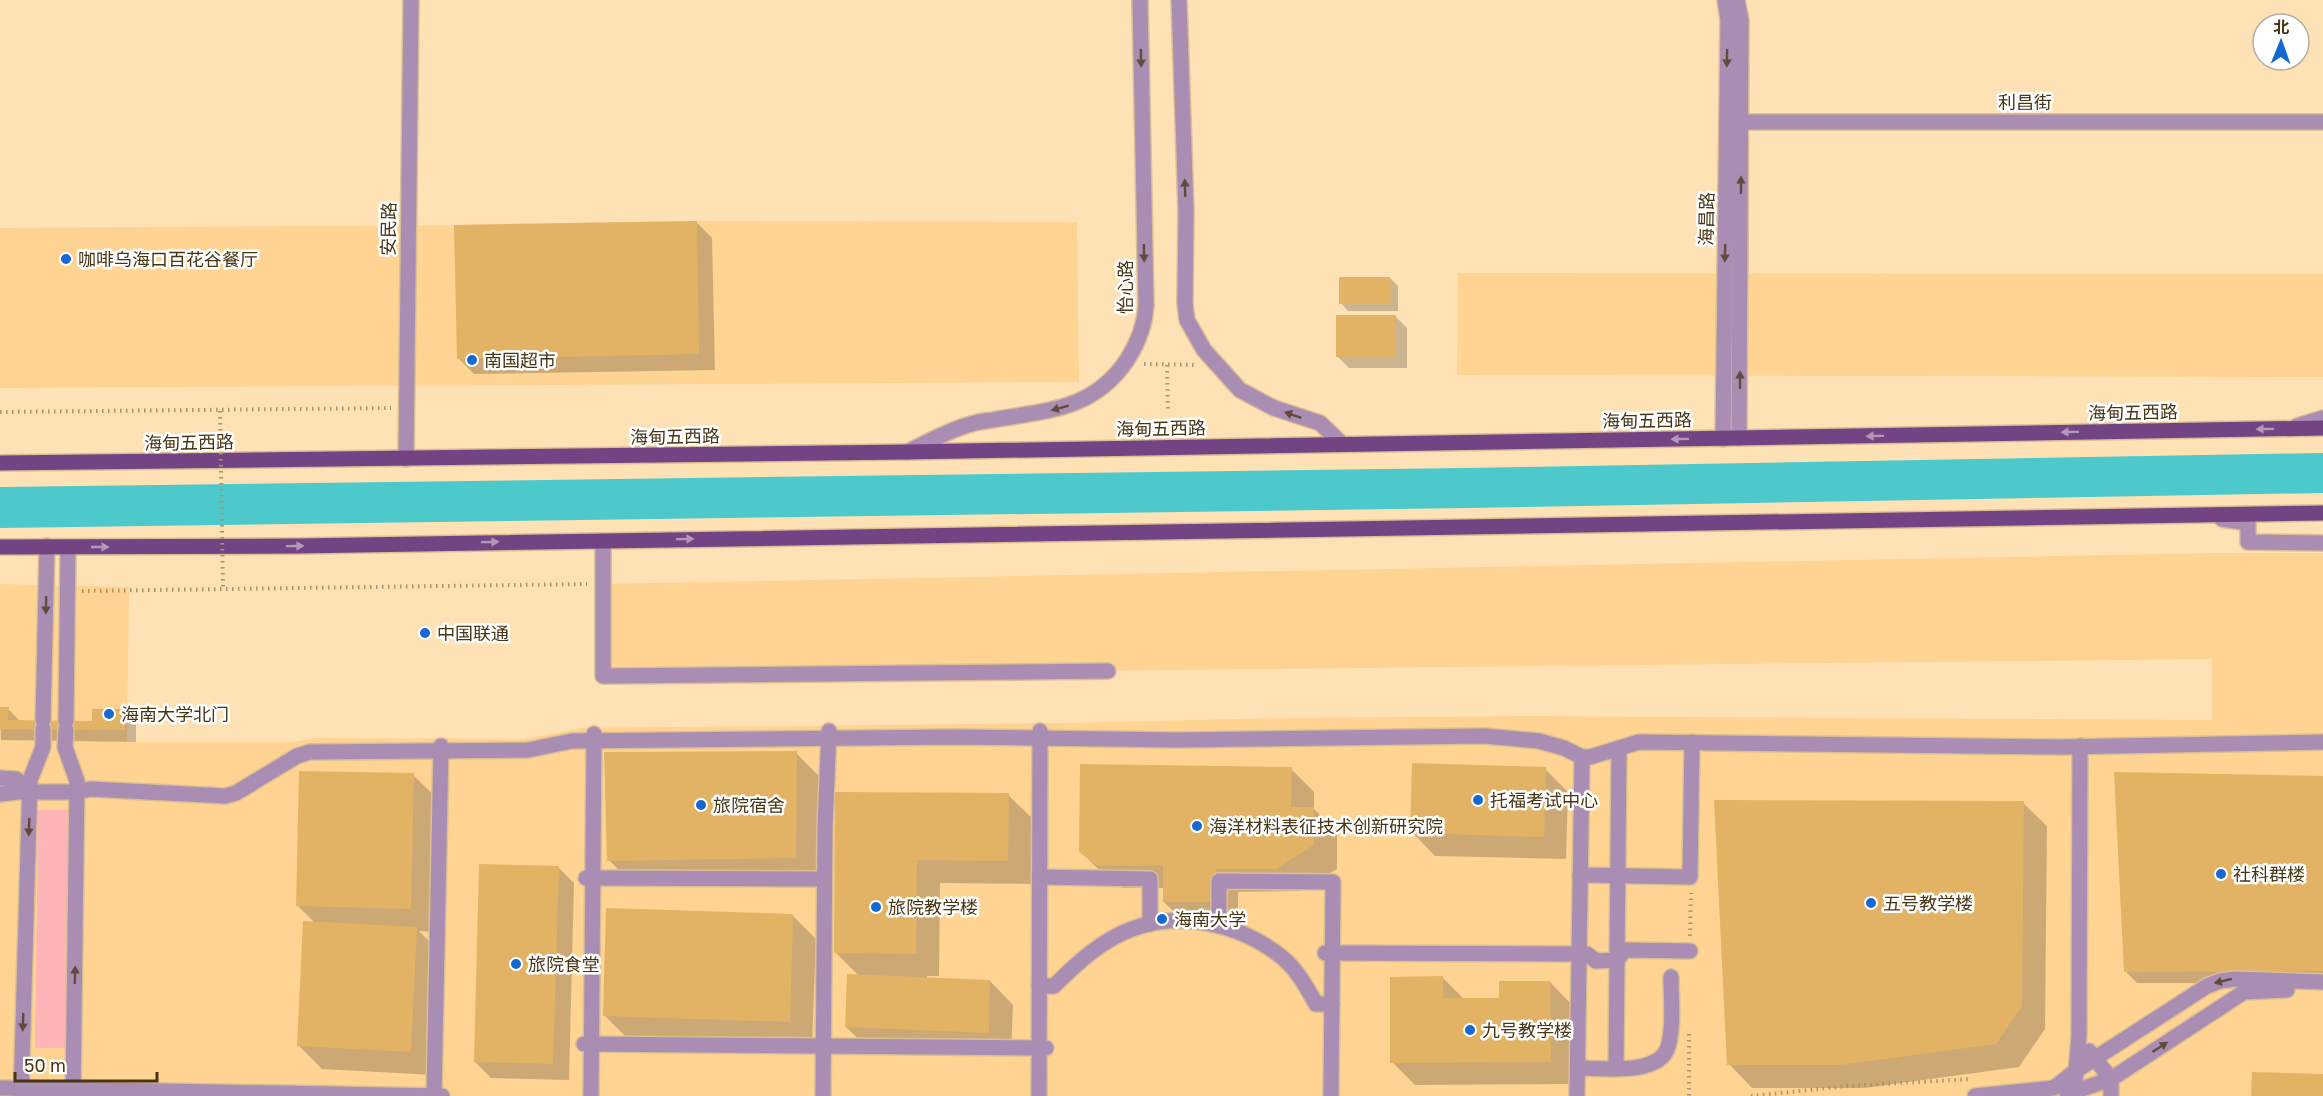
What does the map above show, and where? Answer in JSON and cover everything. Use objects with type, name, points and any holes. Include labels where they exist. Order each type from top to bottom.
[{"type":"main road","name":"海甸五西路","points":[[0,463],[906,452],[2323,428]]},
{"type":"main road","points":[[0,547],[603,541],[2323,513]]},
{"type":"street","name":"安民路","points":[[410,459],[407,408],[411,0]]},
{"type":"street","name":"安民路","points":[[410,459],[420,0]]},
{"type":"street","name":"怡心路","points":[[906,452],[971,424],[1054,410],[1091,396],[1119,371],[1138,341],[1146,305],[1140,0]]},
{"type":"street","points":[[1179,0],[1187,320],[1204,350],[1240,390],[1274,408],[1320,423],[1342,444]]},
{"type":"street","name":"海昌路","points":[[1725,0],[1734,122],[1739,438]]},
{"type":"street","name":"海昌路","points":[[1723,439],[1734,122],[1741,20],[1737,0]]},
{"type":"street","name":"利昌街","points":[[1734,122],[2323,122]]},
{"type":"street","points":[[2290,429],[2323,418]]},
{"type":"street","points":[[2199,515],[2248,523],[2248,542],[2323,543]]},
{"type":"street","points":[[603,541],[603,676],[1108,671]]},
{"type":"street","points":[[22,1092],[30,780],[43,747],[47,546]]},
{"type":"street","points":[[68,547],[65,747],[77,781],[73,1093]]},
{"type":"street","points":[[1043,734],[1043,1045],[1046,1096]]},
{"type":"street","points":[[0,794],[77,792],[90,789],[231,795],[303,753],[445,749],[528,750],[590,738],[1043,734],[1178,740],[1502,737],[1539,741],[1564,748],[1586,761],[1639,749],[1692,746],[2080,750],[2323,749]]},
{"type":"street","points":[[823,1096],[822,882],[826,735]]},
{"type":"street","points":[[590,738],[588,1040],[591,1096]]},
{"type":"street","points":[[2080,750],[2323,742]]},
{"type":"street","points":[[1585,875],[1690,877],[1692,746]]},
{"type":"street","points":[[43,747],[65,747]]},
{"type":"street","points":[[434,1096],[445,749]]},
{"type":"street","points":[[0,1088],[22,1092],[73,1093],[442,1096],[445,749]]},
{"type":"street","points":[[2074,1095],[2074,1072],[2079,1036],[2080,750]]},
{"type":"street","points":[[1616,1068],[1619,752]]},
{"type":"street","points":[[1585,1096],[1582,1068],[1586,761]]},
{"type":"street","points":[[0,778],[16,779],[30,792]]},
{"type":"street","points":[[1043,878],[1150,879],[1150,924]]},
{"type":"street","points":[[590,881],[822,882]]},
{"type":"street","points":[[1219,926],[1220,881],[1325,882],[1329,948],[1324,1096]]},
{"type":"street","points":[[1043,986],[1054,986],[1103,944],[1132,929],[1150,924],[1185,921],[1219,926],[1245,934],[1284,959],[1299,974],[1316,1004],[1328,1004]]},
{"type":"street","points":[[1329,948],[1583,950],[1596,961],[1617,960],[1625,950],[1690,951]]},
{"type":"street","points":[[1582,1068],[1644,1067],[1653,1064],[1666,1052],[1670,1032],[1671,977]]},
{"type":"street","points":[[1975,1096],[2054,1088],[2074,1072],[2207,986],[2220,981],[2235,979],[2323,982]]},
{"type":"street","points":[[2052,1096],[2074,1095],[2111,1079],[2244,992],[2256,990],[2323,991]]},
{"type":"street","points":[[1328,1004],[1331,1096]]},
{"type":"street","points":[[2079,1036],[2111,1079],[2111,1096]]},
{"type":"street","points":[[588,1040],[1043,1045]]},
{"type":"street","points":[[583,1096],[588,1040]]},
{"type":"street","points":[[817,1096],[821,1042]]},
{"type":"street","points":[[1039,1096],[1043,1045]]},
{"type":"street","points":[[1577,1096],[1582,1068]]},
{"type":"path","points":[[1144,364],[1203,365]]},
{"type":"path","points":[[1167,365],[1168,412]]},
{"type":"path","points":[[0,412],[407,408]]},
{"type":"path","points":[[220,411],[223,589]]},
{"type":"path","points":[[68,591],[603,584]]},
{"type":"path","points":[[1751,1096],[1848,1086],[1979,1078]]},
{"type":"shaded area","points":[[697,221],[1077,222],[1079,382],[0,388],[0,228]]},
{"type":"shaded area","points":[[1458,273],[2323,274],[2323,377],[1457,375]]},
{"type":"shaded area","name":"海南大学","points":[[2213,553],[2323,553],[2323,1096],[0,1096],[0,584],[129,587],[127,742],[293,742],[316,738],[524,739],[582,728],[1063,723],[1280,718],[1532,716],[2212,720],[2212,659],[603,676],[603,584]]},
{"type":"shaded area","points":[[38,810],[73,810],[70,1048],[35,1048]]},
{"type":"water","points":[[2323,453],[2323,493],[1467,508],[0,528],[0,487],[1464,468]]},
{"type":"building","points":[[697,221],[699,354],[457,359],[454,225]]},
{"type":"building","points":[[1339,277],[1390,277],[1391,304],[1339,304]]},
{"type":"building","points":[[1336,315],[1396,315],[1396,357],[1336,357]]},
{"type":"building","name":"海南大学北门","points":[[0,707],[9,707],[8,720],[92,721],[92,709],[125,709],[125,730],[0,729]]},
{"type":"building","name":"旅院宿舍","points":[[797,751],[796,858],[607,861],[604,752]]},
{"type":"building","name":"托福考试中心","points":[[1412,763],[1546,767],[1544,837],[1410,833]]},
{"type":"building","name":"海洋材料表征技术创新研究院","points":[[1080,764],[1292,767],[1291,807],[1314,807],[1314,845],[1276,869],[1216,869],[1216,902],[1163,902],[1163,865],[1098,866],[1079,852]]},
{"type":"building","points":[[299,771],[414,773],[411,909],[296,906]]},
{"type":"building","name":"社科群楼","points":[[2114,772],[2323,776],[2323,971],[2124,972]]},
{"type":"building","name":"旅院教学楼","points":[[835,792],[1009,793],[1008,861],[917,860],[916,954],[834,953]]},
{"type":"building","name":"五号教学楼","points":[[1714,800],[2024,801],[2022,1006],[1996,1044],[1840,1065],[1727,1065]]},
{"type":"building","name":"旅院食堂","points":[[479,864],[559,866],[553,1064],[474,1062]]},
{"type":"building","points":[[606,908],[793,914],[790,1022],[603,1016]]},
{"type":"building","points":[[303,921],[417,927],[411,1052],[297,1046]]},
{"type":"building","points":[[847,974],[990,980],[989,1033],[845,1027]]},
{"type":"building","name":"九号教学楼","points":[[1443,976],[1443,998],[1499,998],[1499,981],[1550,981],[1551,1062],[1390,1063],[1390,977]]},
{"type":"building","points":[[2252,1072],[2323,1074],[2323,1096],[2251,1096]]},
{"type":"place","name":"咖啡乌海口百花谷餐厅","points":[[66,259]]},
{"type":"place","name":"南国超市","points":[[472,360]]},
{"type":"place","name":"中国联通","points":[[425,633]]},
{"type":"place","name":"海南大学北门","points":[[109,714]]},
{"type":"place","name":"托福考试中心","points":[[1478,800]]},
{"type":"place","name":"旅院宿舍","points":[[701,805]]},
{"type":"place","name":"海洋材料表征技术创新研究院","points":[[1197,826]]},
{"type":"place","name":"社科群楼","points":[[2221,874]]},
{"type":"place","name":"五号教学楼","points":[[1871,903]]},
{"type":"place","name":"旅院教学楼","points":[[876,907]]},
{"type":"place","name":"海南大学","points":[[1162,919]]},
{"type":"place","name":"旅院食堂","points":[[516,964]]},
{"type":"place","name":"九号教学楼","points":[[1470,1030]]}]
